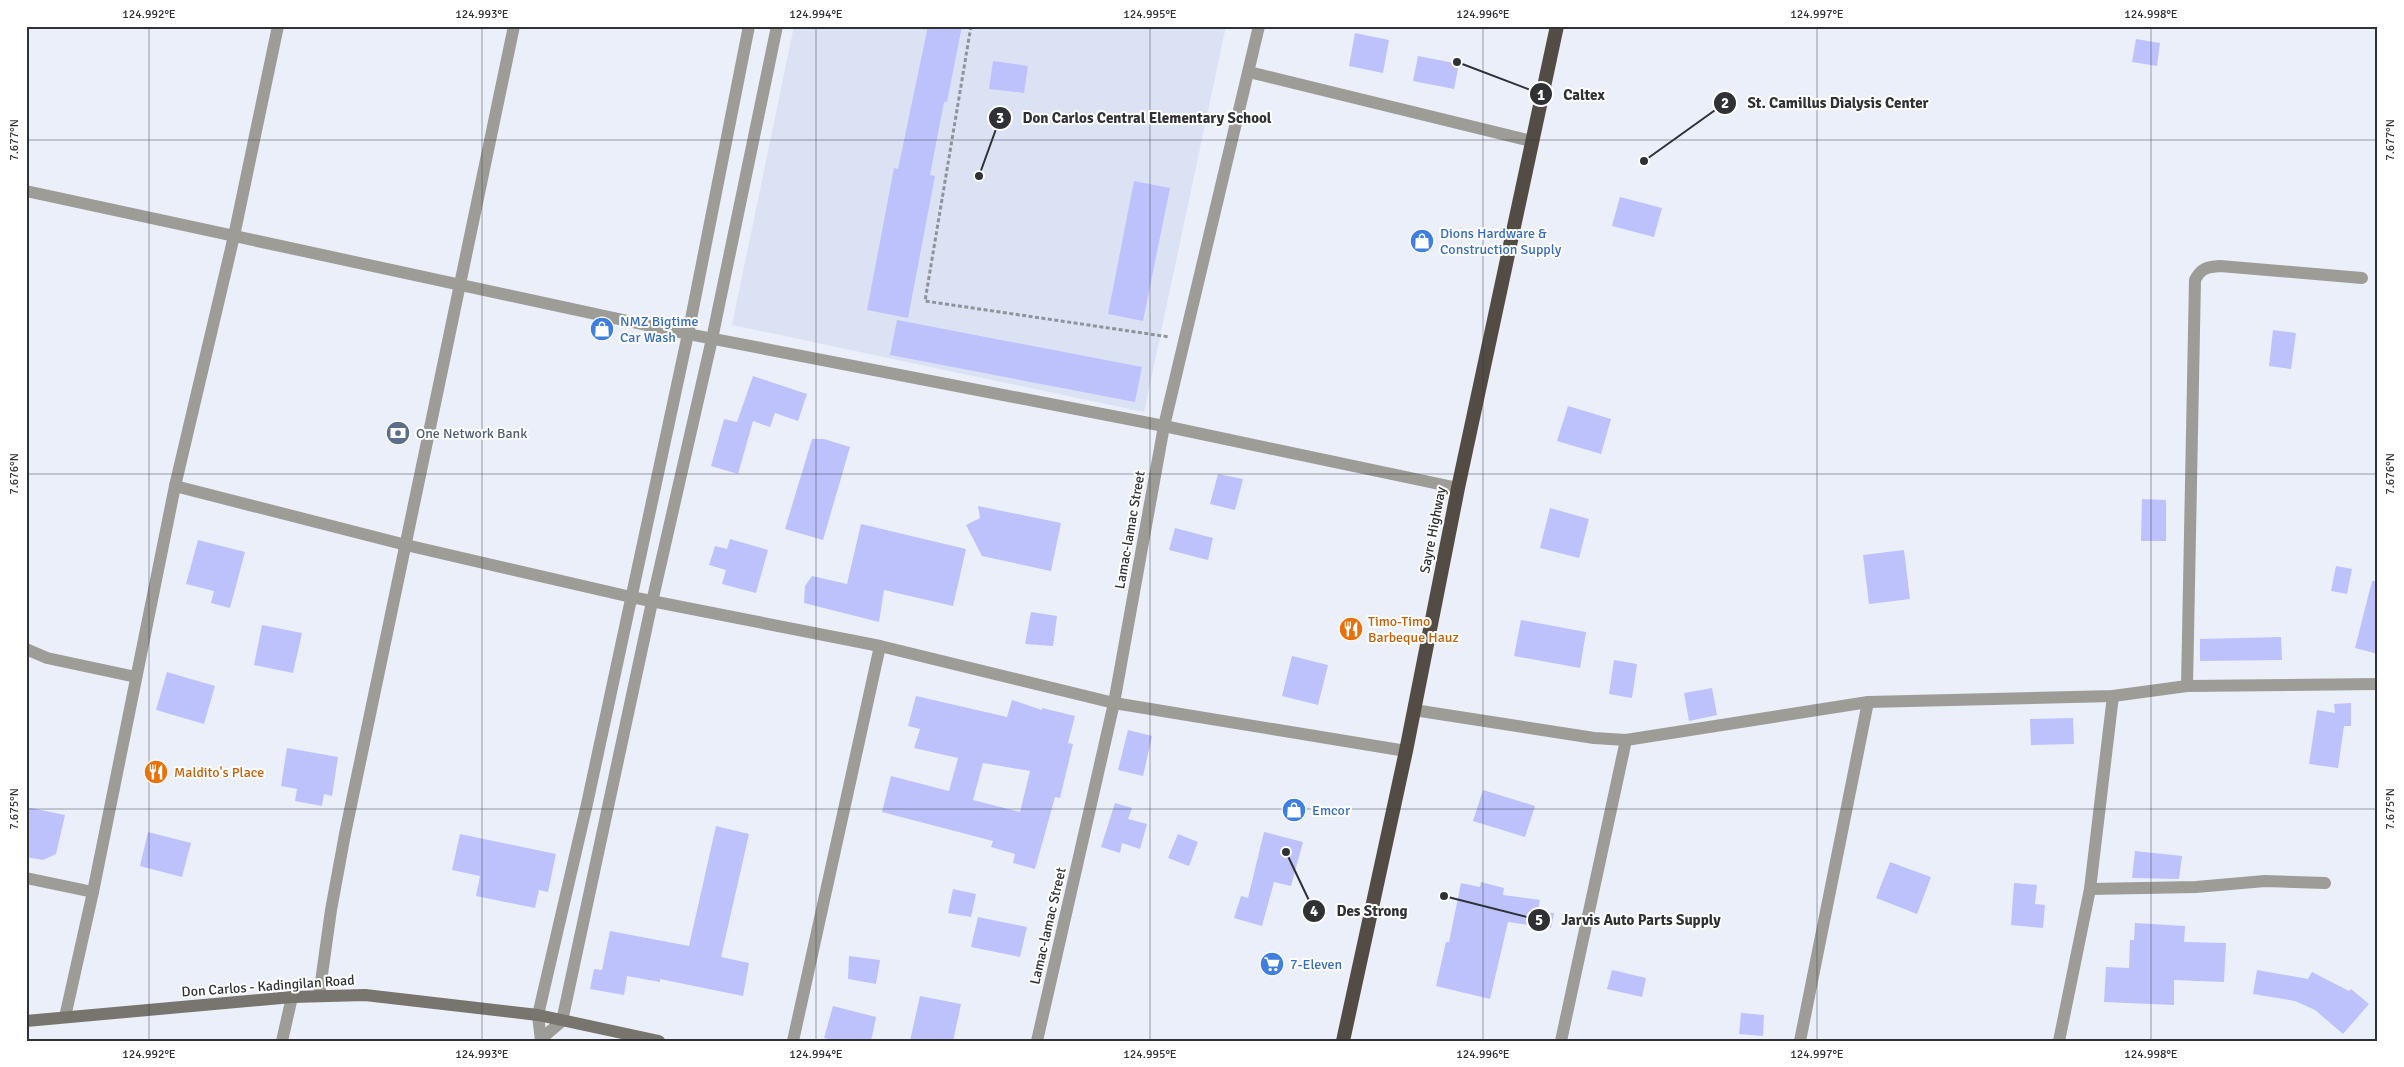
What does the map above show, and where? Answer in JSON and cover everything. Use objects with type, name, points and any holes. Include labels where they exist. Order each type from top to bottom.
[{"type":"highway","name":"Sayre Highway","points":[[1343,1041],[1406,751],[1458,488],[1557,26]]},
{"type":"main road","name":"Don Carlos - Kadingilan Road","points":[[26,1021],[292,997],[365,995],[538,1015],[659,1041]]},
{"type":"street","points":[[65,1017],[93,892],[175,486],[234,236],[278,26]]},
{"type":"street","points":[[319,996],[330,910],[344,834],[514,26]]},
{"type":"street","points":[[541,1040],[538,1015],[587,804],[688,334],[749,26]]},
{"type":"street","points":[[541,1040],[562,1021],[652,602],[712,339],[777,26]]},
{"type":"street","name":"Lamac-lamac Street","points":[[1037,1041],[1114,702],[1164,426],[1259,26]]},
{"type":"street","points":[[1249,72],[1531,141]]},
{"type":"street","points":[[26,190],[712,339],[1164,426],[1458,488]]},
{"type":"street","points":[[2187,686],[2194,280],[2199,272],[2207,267],[2220,266],[2362,278]]},
{"type":"street","points":[[175,486],[406,545],[631,598],[880,646],[1114,702],[1406,751]]},
{"type":"street","points":[[793,1041],[880,646]]},
{"type":"street","points":[[26,649],[47,658],[136,677]]},
{"type":"street","points":[[1414,710],[1594,738],[1626,740],[1868,702],[2113,696],[2187,686],[2378,684]]},
{"type":"street","points":[[2059,1041],[2090,889],[2113,696]]},
{"type":"street","points":[[1800,1041],[1868,702]]},
{"type":"street","points":[[1561,1041],[1626,740]]},
{"type":"street","points":[[26,878],[93,892]]},
{"type":"street","points":[[2090,889],[2196,888],[2265,881],[2325,884]]},
{"type":"street","points":[[282,1041],[292,997]]},
{"type":"path","points":[[971,26],[925,301],[1184,340]]},
{"type":"shaded area","points":[[794,26],[1226,26],[1144,412],[732,325]]},
{"type":"building","points":[[928,26],[962,26],[947,102],[944,102],[930,175],[935,176],[908,318],[867,310],[894,168],[898,169]]},
{"type":"building","points":[[1355,33],[1389,40],[1383,73],[1349,66]]},
{"type":"building","points":[[2136,39],[2160,43],[2157,66],[2132,62]]},
{"type":"building","points":[[1418,56],[1459,64],[1454,89],[1413,81]]},
{"type":"building","points":[[993,61],[1028,66],[1024,93],[989,89]]},
{"type":"building","points":[[1134,181],[1170,188],[1143,321],[1108,314]]},
{"type":"building","points":[[1620,197],[1662,208],[1654,237],[1612,226]]},
{"type":"building","points":[[897,320],[1142,367],[1135,402],[890,355]]},
{"type":"building","points":[[2273,330],[2296,333],[2291,369],[2269,366]]},
{"type":"building","points":[[753,376],[807,394],[798,421],[775,413],[770,427],[753,421],[738,474],[711,466],[724,419],[737,422]]},
{"type":"building","points":[[1568,406],[1611,419],[1601,454],[1557,441]]},
{"type":"building","points":[[812,439],[824,439],[850,447],[823,540],[785,529]]},
{"type":"building","points":[[1218,474],[1243,479],[1235,510],[1210,504]]},
{"type":"building","points":[[2142,499],[2166,500],[2166,541],[2141,541]]},
{"type":"building","points":[[978,506],[1061,523],[1051,571],[982,556],[966,525],[980,518]]},
{"type":"building","points":[[1550,508],[1589,519],[1579,558],[1540,548]]},
{"type":"building","points":[[861,524],[966,549],[953,606],[884,590],[879,622],[804,603],[805,586],[812,576],[847,584]]},
{"type":"building","points":[[1175,528],[1213,538],[1208,560],[1169,550]]},
{"type":"building","points":[[730,539],[768,550],[756,593],[722,584],[726,570],[709,565],[715,546],[727,549]]},
{"type":"building","points":[[198,540],[245,552],[230,608],[211,603],[214,591],[186,584]]},
{"type":"building","points":[[1904,550],[1910,599],[1869,604],[1863,555]]},
{"type":"building","points":[[2336,566],[2352,569],[2347,594],[2331,591]]},
{"type":"building","points":[[2372,581],[2378,581],[2378,654],[2355,648]]},
{"type":"building","points":[[1031,612],[1057,616],[1053,646],[1025,644]]},
{"type":"building","points":[[1521,620],[1586,632],[1580,668],[1514,656]]},
{"type":"building","points":[[262,625],[302,633],[293,673],[254,665]]},
{"type":"building","points":[[2281,637],[2282,660],[2200,661],[2200,639]]},
{"type":"building","points":[[1292,656],[1328,665],[1318,705],[1282,696]]},
{"type":"building","points":[[1614,660],[1637,664],[1632,698],[1609,694]]},
{"type":"building","points":[[167,672],[215,686],[204,724],[156,710]]},
{"type":"building","points":[[1712,688],[1717,715],[1689,721],[1684,693]]},
{"type":"building","points":[[916,696],[1007,717],[1012,700],[1042,710],[1042,708],[1075,716],[1068,743],[1073,744],[1060,798],[1055,797],[1035,869],[1013,863],[1015,854],[991,847],[993,841],[882,812],[891,776],[949,791],[958,758],[914,748],[920,729],[908,726]],"holes":[[[983,763],[1030,771],[1020,812],[973,800]]]},
{"type":"building","points":[[2351,703],[2351,726],[2344,726],[2338,768],[2309,764],[2317,710],[2335,713],[2334,704]]},
{"type":"building","points":[[2073,718],[2074,744],[2031,745],[2030,719]]},
{"type":"building","points":[[1128,730],[1152,736],[1143,776],[1118,770]]},
{"type":"building","points":[[287,748],[338,757],[332,796],[324,794],[322,806],[295,801],[297,789],[281,786]]},
{"type":"building","points":[[1483,790],[1535,806],[1525,837],[1473,821]]},
{"type":"building","points":[[1115,803],[1132,808],[1128,819],[1147,824],[1140,849],[1122,843],[1120,853],[1101,847]]},
{"type":"building","points":[[26,807],[65,815],[56,854],[43,860],[26,857]]},
{"type":"building","points":[[716,826],[749,834],[721,957],[749,963],[743,996],[660,979],[660,982],[627,976],[624,995],[590,989],[594,969],[602,970],[610,931],[689,946]]},
{"type":"building","points":[[148,832],[191,843],[182,877],[140,866]]},
{"type":"building","points":[[1264,832],[1303,842],[1291,886],[1274,882],[1262,926],[1234,918],[1241,896],[1248,898]]},
{"type":"building","points":[[460,834],[556,854],[548,892],[539,890],[535,908],[476,896],[480,876],[452,870]]},
{"type":"building","points":[[1178,834],[1198,842],[1189,866],[1168,858]]},
{"type":"building","points":[[2135,851],[2182,856],[2179,879],[2132,878]]},
{"type":"building","points":[[1890,862],[1931,877],[1917,914],[1876,898]]},
{"type":"building","points":[[1481,882],[1504,888],[1503,895],[1540,900],[1538,911],[1554,913],[1551,928],[1508,922],[1490,999],[1436,986],[1446,942],[1449,942],[1461,883],[1480,887]]},
{"type":"building","points":[[2014,883],[2037,885],[2035,904],[2045,905],[2043,928],[2011,925]]},
{"type":"building","points":[[953,889],[976,894],[971,917],[948,913]]},
{"type":"building","points":[[978,917],[1027,927],[1020,957],[971,947]]},
{"type":"building","points":[[2135,923],[2185,926],[2184,942],[2226,943],[2224,982],[2174,980],[2174,1005],[2104,1002],[2106,967],[2129,968],[2130,940],[2134,940]]},
{"type":"building","points":[[849,956],[880,960],[876,984],[848,979]]},
{"type":"building","points":[[1612,970],[1646,978],[1642,997],[1607,989]]},
{"type":"building","points":[[2257,970],[2308,979],[2312,972],[2349,991],[2351,989],[2369,1004],[2343,1034],[2315,1010],[2295,1001],[2253,994]]},
{"type":"building","points":[[920,996],[961,1004],[953,1041],[910,1041]]},
{"type":"building","points":[[833,1006],[876,1017],[871,1041],[835,1041],[824,1038]]},
{"type":"building","points":[[1741,1013],[1764,1015],[1763,1036],[1739,1034]]},
{"type":"place","name":"Caltex","points":[[1457,62]]},
{"type":"place","name":"St. Camillus Dialysis Center","points":[[1644,161]]},
{"type":"place","name":"Don Carlos Central Elementary School","points":[[979,176]]},
{"type":"place","name":"Dions Hardware & Construction Supply","points":[[1422,241]]},
{"type":"place","name":"NMZ Bigtime Car Wash","points":[[602,329]]},
{"type":"place","name":"One Network Bank","points":[[398,433]]},
{"type":"place","name":"Timo-Timo Barbeque Hauz","points":[[1351,629]]},
{"type":"place","name":"Maldito's Place","points":[[156,772]]},
{"type":"place","name":"Emcor","points":[[1294,810]]},
{"type":"place","name":"Des Strong","points":[[1286,852]]},
{"type":"place","name":"Jarvis Auto Parts Supply","points":[[1444,896]]},
{"type":"place","name":"7-Eleven","points":[[1272,964]]}]
